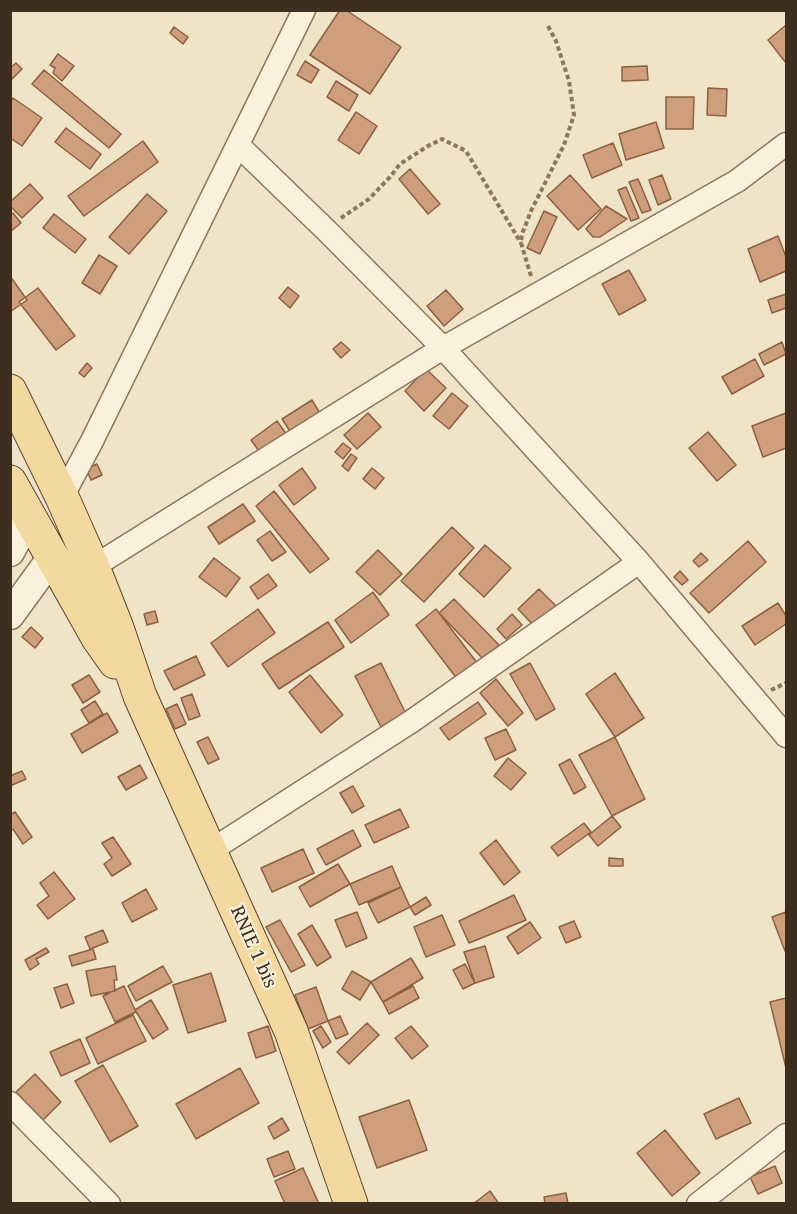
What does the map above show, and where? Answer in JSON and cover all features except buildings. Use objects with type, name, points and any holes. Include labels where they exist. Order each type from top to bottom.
[{"type":"main road","points":[[10,391],[62,497],[93,567],[140,696]]},
{"type":"main road","points":[[10,482],[98,638],[140,696]]},
{"type":"main road","name":"RNIE 1 bis","points":[[140,696],[291,1031],[351,1203]]},
{"type":"street","points":[[62,497],[92,441],[304,10]]},
{"type":"street","points":[[93,567],[443,348],[737,181],[786,144]]},
{"type":"street","points":[[238,145],[443,348],[639,562],[786,736]]},
{"type":"street","points":[[10,552],[29,517]]},
{"type":"street","points":[[10,615],[53,556]]},
{"type":"street","points":[[210,851],[412,721],[639,562]]},
{"type":"street","points":[[12,1108],[109,1203]]},
{"type":"street","points":[[698,1203],[786,1135]]},
{"type":"path","points":[[521,243],[531,211],[564,145],[574,115],[569,81],[556,40],[548,26]]},
{"type":"path","points":[[328,232],[343,216],[369,199],[400,164],[442,139],[466,151],[521,243],[537,295]]}]
